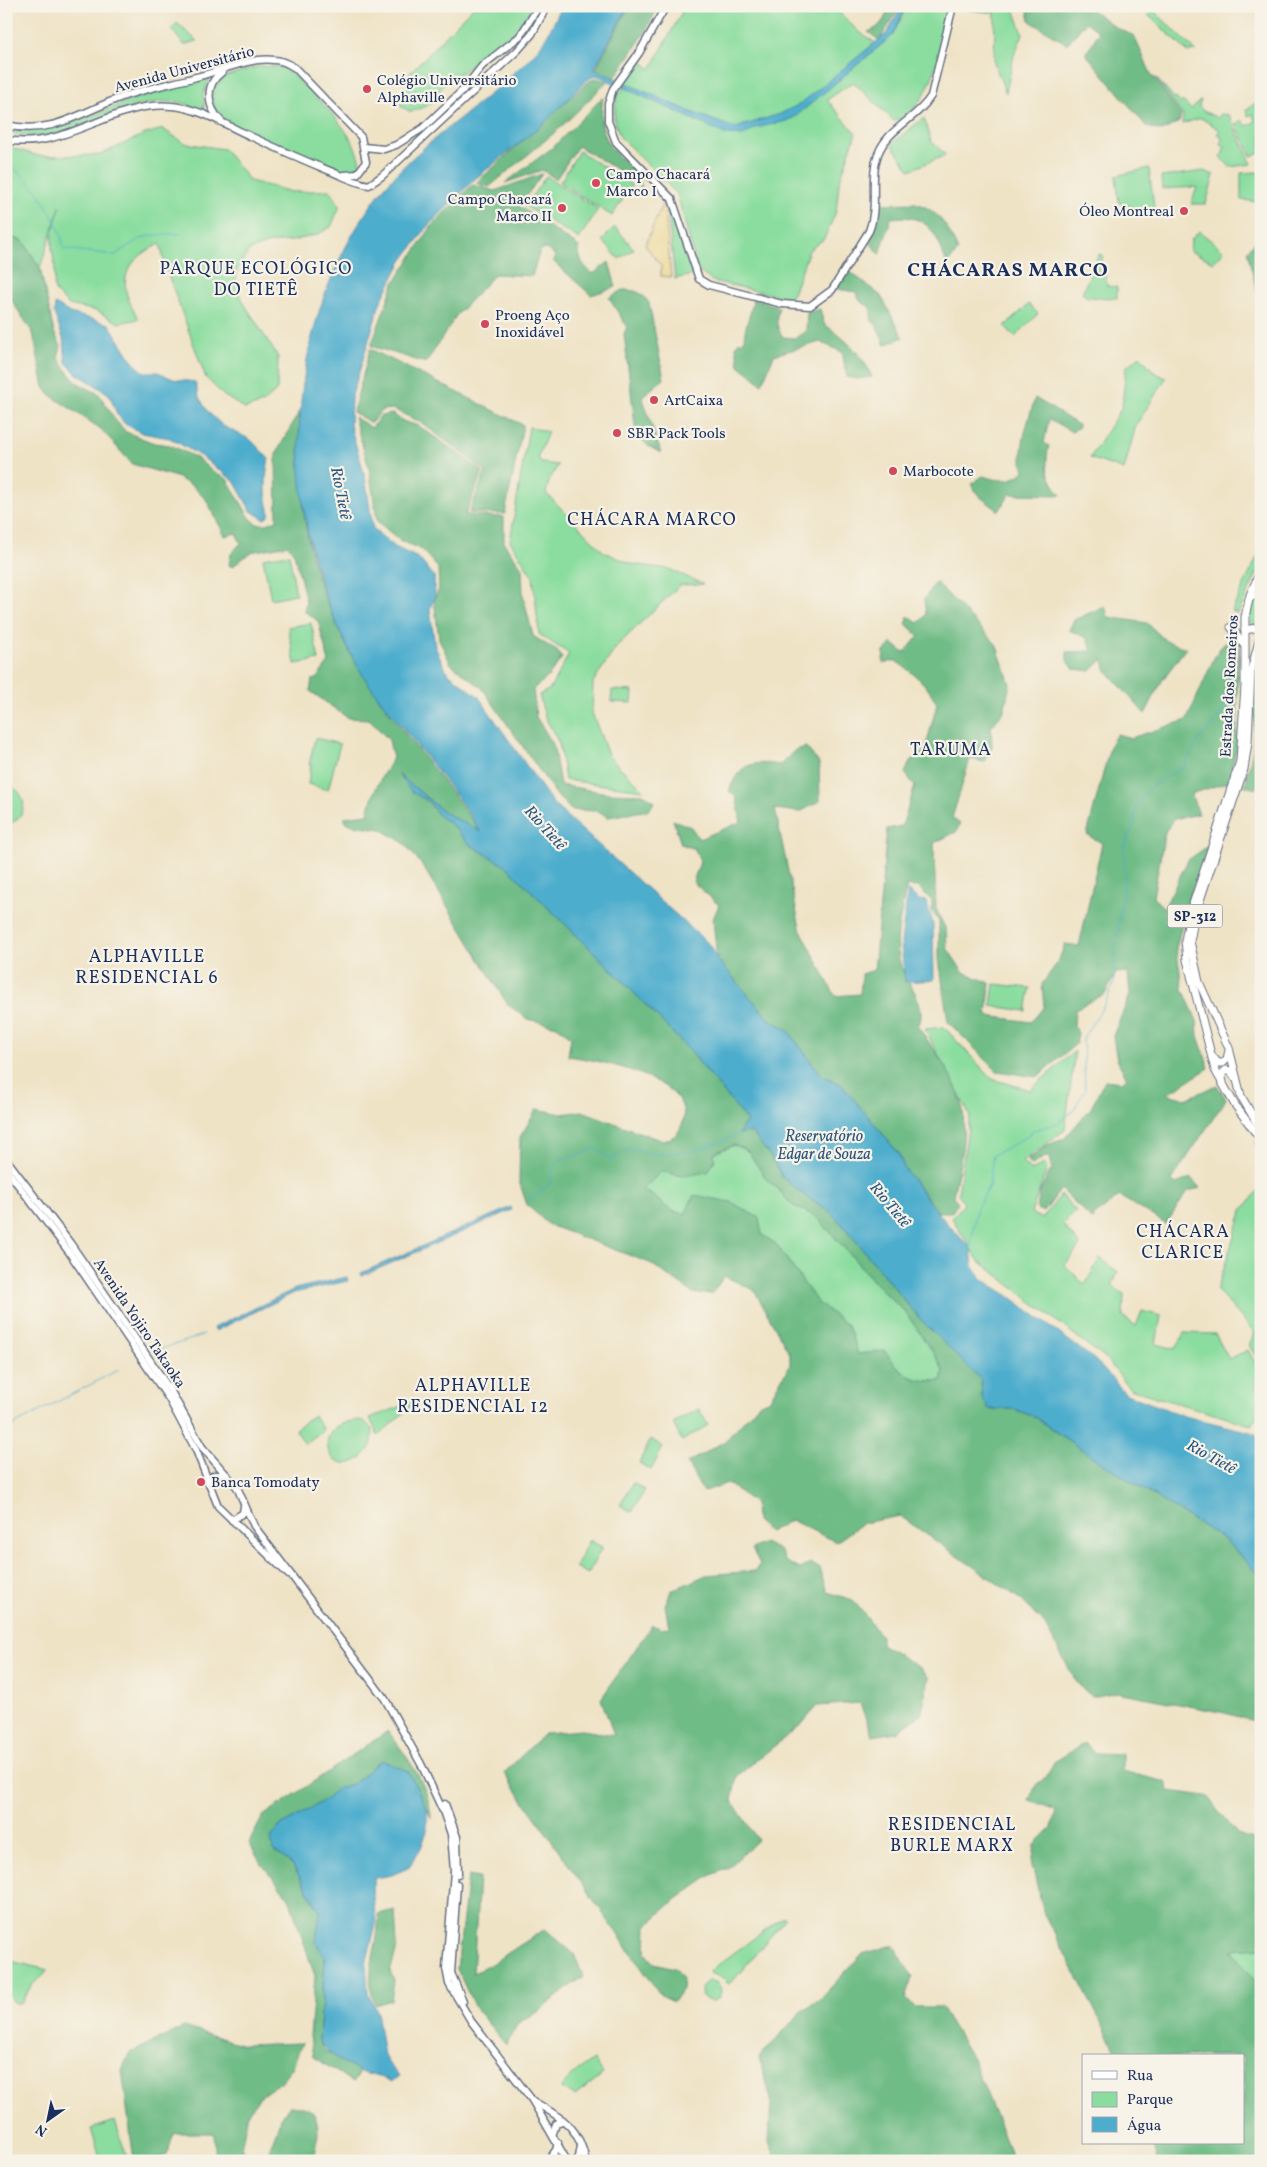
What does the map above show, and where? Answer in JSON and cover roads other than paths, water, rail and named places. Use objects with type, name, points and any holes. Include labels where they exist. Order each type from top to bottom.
[{"type":"main road","points":[[338,174],[353,175],[360,171],[366,162],[364,148],[384,149],[414,134],[448,106],[482,66],[520,36],[539,6]]},
{"type":"main road","points":[[482,66],[489,77],[528,39],[547,6]]},
{"type":"main road","points":[[666,6],[639,53],[613,89],[607,113],[610,131],[616,142],[663,188],[675,205],[696,276],[703,282],[782,304],[803,306],[816,304],[832,290],[869,231],[873,221],[874,166],[882,146],[923,108],[931,96],[943,56],[953,6]]},
{"type":"main road","name":"Avenida Universitário","points":[[6,125],[35,129],[53,126],[124,96],[262,60],[275,60],[288,63],[361,137],[364,148]]},
{"type":"main road","points":[[224,124],[212,109],[209,90],[219,74],[227,69]]},
{"type":"main road","name":"Avenida Universitário","points":[[6,140],[24,141],[61,136],[125,112],[159,106],[177,106],[224,124],[338,174],[369,185],[382,176],[489,77]]},
{"type":"main road","name":"Estrada dos Romeiros","points":[[1261,570],[1249,599],[1245,630],[1240,761],[1186,931],[1187,960],[1215,1070],[1226,1090],[1261,1140]]},
{"type":"main road","points":[[1249,599],[1253,596],[1261,596]]},
{"type":"main road","points":[[1231,627],[1241,638],[1245,647]]},
{"type":"main road","points":[[1245,630],[1261,627]]},
{"type":"main road","name":"Estrada dos Romeiros","points":[[1261,634],[1251,671],[1248,742],[1244,769],[1191,932],[1191,950],[1199,982],[1229,1048],[1246,1107],[1261,1130]]},
{"type":"main road","points":[[1210,1054],[1218,1063],[1223,1063],[1227,1059],[1229,1048]]},
{"type":"main road","points":[[1226,1090],[1221,1075],[1223,1071],[1230,1071],[1238,1082]]},
{"type":"main road","name":"Avenida Yojiro Takaoka","points":[[6,1159],[84,1261],[170,1390],[202,1447],[237,1487],[254,1526],[309,1595]]},
{"type":"main road","name":"Avenida Yojiro Takaoka","points":[[6,1169],[74,1259],[169,1399],[196,1450],[215,1502],[309,1595]]},
{"type":"main road","points":[[208,1483],[214,1475],[227,1475]]},
{"type":"main road","points":[[232,1520],[243,1513],[244,1505]]},
{"type":"main road","points":[[309,1595],[385,1699],[450,1814],[456,1838],[458,1863],[450,1966],[452,1979],[484,2036],[532,2100],[553,2133],[567,2161]]},
{"type":"main road","points":[[532,2100],[575,2130],[582,2142],[586,2161]]},
{"type":"main road","points":[[553,2133],[556,2124],[563,2120]]},
{"type":"main road","points":[[576,2161],[580,2155],[582,2142]]},
{"type":"main road","points":[[548,2161],[556,2150],[558,2143]]},
{"type":"water","name":"Reservatório Edgar de Souza","points":[[562,6],[628,6],[594,69],[691,112],[735,128],[780,114],[800,104],[887,33],[902,6],[906,6],[893,35],[795,117],[786,121],[756,128],[743,136],[727,135],[596,75],[587,80],[543,124],[475,179],[428,226],[402,261],[380,303],[351,399],[350,425],[365,476],[373,529],[395,547],[418,558],[434,576],[435,597],[430,608],[435,647],[447,672],[478,696],[554,805],[711,946],[717,959],[769,1019],[787,1029],[821,1075],[842,1085],[899,1154],[904,1168],[937,1212],[971,1249],[973,1266],[982,1279],[1009,1296],[1095,1360],[1126,1394],[1184,1416],[1251,1432],[1261,1437],[1261,1577],[1225,1540],[1103,1464],[1033,1416],[1013,1409],[989,1409],[982,1398],[981,1380],[920,1319],[842,1224],[829,1211],[783,1178],[771,1157],[751,1132],[738,1134],[747,1121],[691,1052],[616,974],[507,867],[469,844],[450,823],[439,816],[429,802],[411,791],[398,774],[444,812],[481,832],[451,788],[369,685],[336,624],[315,563],[303,500],[299,436],[305,372],[319,310],[344,251],[377,197],[407,163],[532,56],[545,39]]},
{"type":"water","points":[[55,304],[70,313],[109,324],[134,363],[144,372],[158,372],[173,379],[195,382],[199,397],[208,412],[223,426],[251,440],[269,459],[266,495],[269,516],[264,519],[251,511],[234,481],[202,457],[170,438],[142,433],[125,424],[117,414],[109,394],[76,373],[66,363],[64,341],[54,313]]},
{"type":"water","points":[[908,891],[919,900],[926,901],[933,923],[934,980],[905,982],[901,943]]},
{"type":"water","points":[[511,1207],[512,1210],[362,1276],[361,1273]]},
{"type":"water","points":[[347,1277],[348,1281],[294,1293],[215,1331],[213,1328],[295,1289]]},
{"type":"water","points":[[381,1760],[408,1771],[427,1808],[427,1831],[421,1848],[408,1868],[392,1875],[375,1878],[372,1887],[376,1924],[366,1964],[368,1993],[377,2011],[384,2056],[392,2069],[400,2076],[392,2082],[363,2073],[348,2065],[331,2054],[319,2041],[325,1958],[316,1943],[320,1911],[292,1864],[273,1850],[271,1838],[279,1827],[327,1799],[338,1788],[353,1784]]},
{"type":"waterway","points":[[6,164],[25,178],[43,200],[57,226],[64,249],[115,255],[145,237],[180,234]]},
{"type":"waterway","points":[[970,1250],[977,1208],[989,1186],[993,1155],[1035,1130],[1058,1123],[1073,1111],[1085,1090],[1083,1038],[1103,1007],[1114,983],[1115,951],[1125,877],[1124,848],[1134,824],[1137,804],[1150,787],[1184,766],[1200,738],[1214,725],[1222,711],[1227,689],[1229,659],[1234,645]]},
{"type":"waterway","points":[[529,1200],[550,1184],[554,1167],[560,1159],[584,1154],[595,1147],[610,1160],[629,1149],[658,1154],[672,1154],[712,1145],[739,1134]]},
{"type":"waterway","points":[[155,1352],[204,1334]]},
{"type":"waterway","points":[[6,1429],[118,1370]]},
{"type":"place","name":"Colégio Universitário Alphaville","points":[[367,89]]},
{"type":"place","name":"Campo Chacará Marco I","points":[[596,183]]},
{"type":"place","name":"Campo Chacará Marco II","points":[[562,208]]},
{"type":"place","name":"Óleo Montreal","points":[[1184,211]]},
{"type":"place","name":"Proeng Aço Inoxidável","points":[[485,324]]},
{"type":"place","name":"ArtCaixa","points":[[654,400]]},
{"type":"place","name":"SBR Pack Tools","points":[[617,433]]},
{"type":"place","name":"Marbocote","points":[[893,471]]},
{"type":"place","name":"Banca Tomodaty","points":[[201,1482]]},
{"type":"district","name":"CHÁCARAS MARCO","points":[[1008,269]]},
{"type":"district","name":"PARQUE ECOLÓGICO DO TIETÊ","points":[[256,278]]},
{"type":"district","name":"CHÁCARA MARCO","points":[[652,519]]},
{"type":"district","name":"TARUMA","points":[[951,749]]},
{"type":"district","name":"ALPHAVILLE RESIDENCIAL 6","points":[[147,966]]},
{"type":"district","name":"CHÁCARA CLARICE","points":[[1183,1241]]},
{"type":"district","name":"ALPHAVILLE RESIDENCIAL 12","points":[[473,1395]]},
{"type":"district","name":"RESIDENCIAL BURLE MARX","points":[[952,1834]]},
{"type":"water label","name":"Rio Tietê","points":[[342,493]]},
{"type":"water label","name":"Rio Tietê","points":[[546,827]]},
{"type":"water label","name":"Rio Tietê","points":[[891,1204]]},
{"type":"water label","name":"Rio Tietê","points":[[1212,1456]]}]
